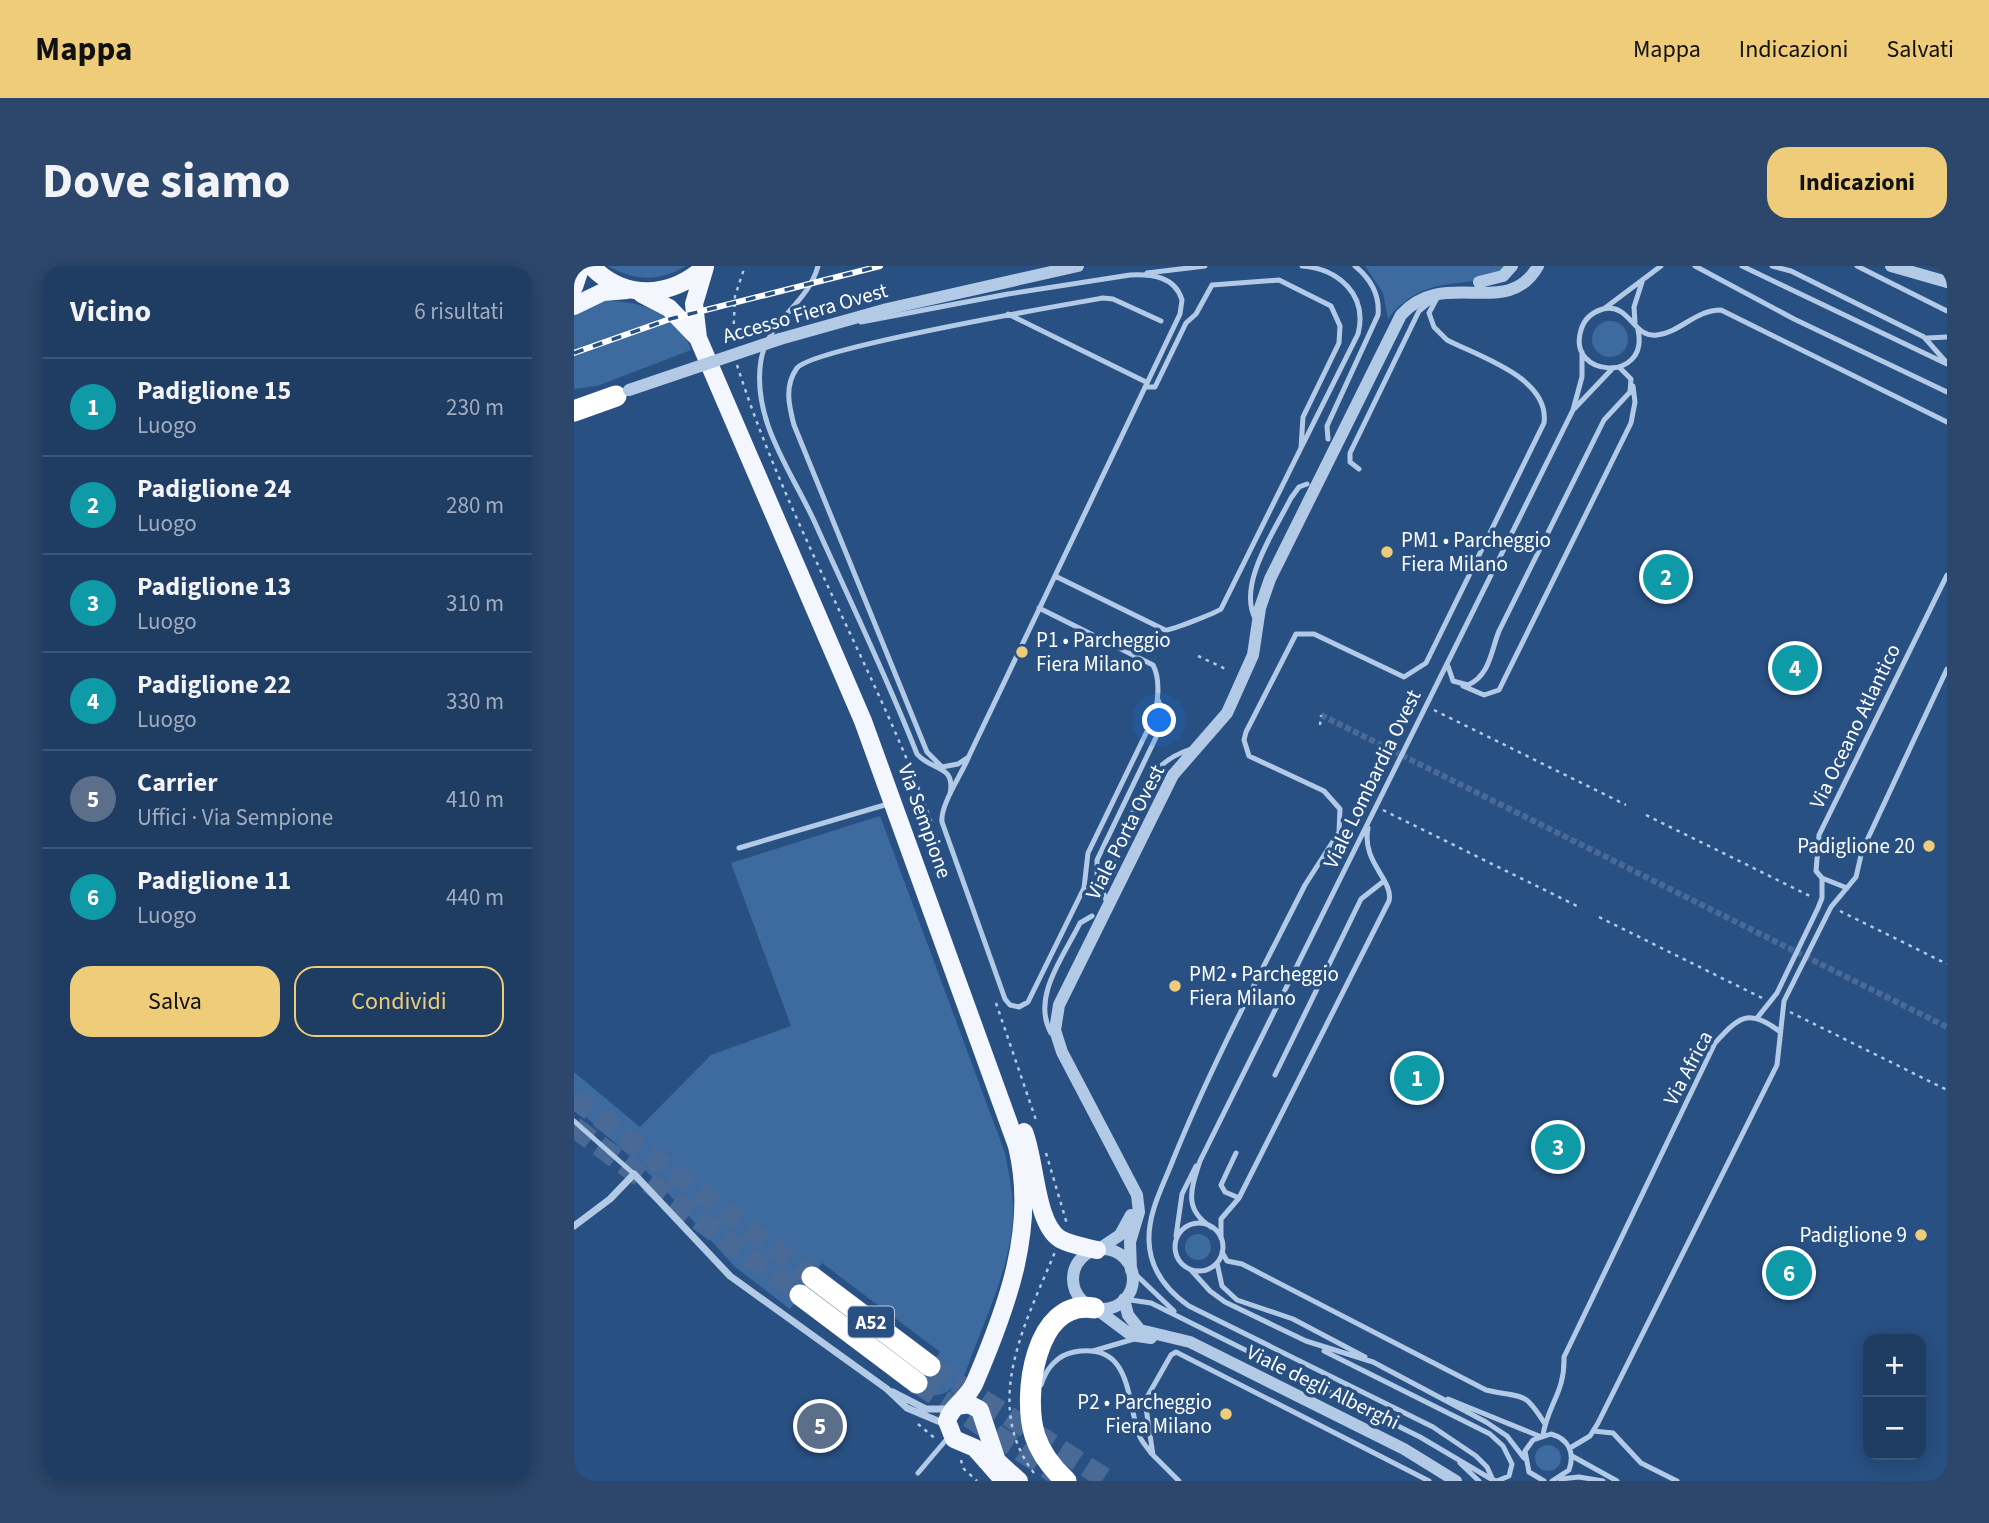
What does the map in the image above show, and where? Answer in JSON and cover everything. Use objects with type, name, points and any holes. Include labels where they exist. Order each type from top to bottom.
[{"type":"highway","points":[[574,411],[622,393]]},
{"type":"highway","name":"A52","points":[[806,1286],[924,1374]]},
{"type":"highway","points":[[1068,1475],[1050,1465],[1036,1438],[1030,1405],[1032,1378],[1040,1345],[1053,1323],[1070,1310],[1094,1308]]},
{"type":"main road","points":[[574,287],[581,266]]},
{"type":"main road","points":[[591,266],[607,280],[632,291]]},
{"type":"main road","name":"Via Sempione","points":[[574,306],[603,292],[657,292],[677,287],[705,266]]},
{"type":"main road","name":"Via Sempione","points":[[705,266],[694,304],[698,338],[829,641],[895,802],[997,1086],[1020,1158],[1026,1213],[1019,1259],[971,1390],[948,1415],[951,1436]]},
{"type":"main road","name":"Via Sempione","points":[[632,291],[668,308],[698,338]]},
{"type":"main road","points":[[997,1086],[1029,1144],[1040,1208],[1048,1226],[1061,1239],[1097,1250]]},
{"type":"main road","name":"Via Sempione","points":[[992,1337],[982,1392],[985,1418],[997,1461],[1019,1481]]},
{"type":"main road","points":[[951,1436],[966,1443],[979,1439],[985,1418],[969,1404],[955,1408]]},
{"type":"main road","points":[[951,1436],[975,1448],[990,1474],[1004,1481]]},
{"type":"street","name":"Accesso Fiera Ovest","points":[[622,393],[780,339],[887,309],[1078,266]]},
{"type":"street","name":"Viale Porta Ovest","points":[[1131,1270],[1130,1242],[1139,1207],[1137,1195],[1062,1052],[1055,1030],[1056,1016],[1173,775],[1227,713],[1253,655],[1257,622],[1270,579],[1401,315],[1413,298],[1430,287],[1495,280],[1512,266]]},
{"type":"street","points":[[1500,290],[1521,284],[1538,266]]},
{"type":"street","points":[[1891,266],[1947,282]]},
{"type":"street","name":"Viale Porta Ovest","points":[[1469,284],[1500,290]]},
{"type":"street","points":[[574,399],[622,393]]},
{"type":"street","points":[[574,418],[622,393]]},
{"type":"street","points":[[574,1226],[610,1199],[634,1174],[730,1276],[887,1389],[907,1408],[939,1420],[951,1436]]},
{"type":"street","name":"Viale Porta Ovest","points":[[1097,1250],[1114,1240],[1127,1225],[1132,1208],[1127,1180]]},
{"type":"street","points":[[1094,1308],[1111,1308],[1124,1300],[1132,1286],[1131,1270],[1117,1253],[1097,1250],[1081,1259],[1073,1275],[1077,1294],[1094,1308],[1131,1335],[1144,1338]]},
{"type":"street","name":"Viale degli Alberghi","points":[[1124,1300],[1128,1315],[1140,1329],[1191,1342],[1404,1449],[1456,1481]]},
{"type":"street","name":"Viale degli Alberghi","points":[[1144,1338],[1169,1336]]},
{"type":"street","points":[[887,1389],[926,1409],[955,1408]]},
{"type":"lane","points":[[818,266],[806,293],[779,321],[765,347],[760,380],[768,424],[778,453],[805,501],[917,754],[927,764],[942,767],[958,764],[969,755]]},
{"type":"lane","points":[[816,329],[1130,275],[1205,266]]},
{"type":"lane","points":[[1055,576],[1165,631],[1175,631],[1189,620],[1218,611],[1229,594],[1358,334],[1360,322],[1357,302],[1345,282],[1331,272],[1302,266]]},
{"type":"lane","points":[[1328,439],[1327,426],[1378,315],[1378,303],[1372,283],[1355,266]]},
{"type":"lane","points":[[1448,661],[1450,677],[1458,684],[1484,695],[1499,690],[1631,423],[1634,402],[1633,383],[1629,375],[1616,368],[1598,367],[1582,352],[1579,338],[1582,326],[1590,316],[1661,266]]},
{"type":"lane","points":[[1695,266],[1794,319],[1947,392]]},
{"type":"lane","points":[[1742,266],[1947,364]]},
{"type":"lane","points":[[1772,266],[1791,271],[1924,337],[1947,364]]},
{"type":"lane","points":[[1857,266],[1947,310]]},
{"type":"lane","points":[[1039,608],[1149,662],[1157,674],[1158,700],[1153,719],[1088,853],[1084,888],[1028,1002],[1022,1007],[1010,1005],[1005,999],[941,814],[1039,608],[1180,314],[1182,300],[1170,282],[1154,275],[1130,275]]},
{"type":"lane","points":[[1616,368],[1635,355],[1639,343],[1634,307],[1643,279]]},
{"type":"lane","points":[[1008,314],[1146,385],[1155,387],[1186,323],[1196,314],[1212,285],[1270,280],[1283,282],[1331,306],[1340,321],[1339,343],[1303,417],[1301,449]]},
{"type":"lane","points":[[1359,469],[1350,462],[1350,453],[1419,311],[1437,298],[1500,290]]},
{"type":"lane","points":[[950,796],[950,779],[927,752],[794,425],[789,390],[797,369],[805,363],[1008,314],[1108,298],[1161,321]]},
{"type":"lane","points":[[1437,298],[1429,313],[1437,331],[1447,340],[1529,383],[1542,401],[1544,423],[1432,652],[1418,670],[1410,676],[1397,675],[1314,634],[1296,635],[1252,720],[1244,740],[1249,755],[1324,791],[1340,809],[1342,821],[1328,853],[1305,885],[1194,1107],[1155,1206],[1149,1243],[1159,1276],[1170,1292],[1189,1306],[1433,1427],[1476,1456],[1488,1467],[1495,1481]]},
{"type":"lane","points":[[1602,310],[1621,311],[1645,335],[1658,335],[1700,313],[1721,310],[1947,422]]},
{"type":"lane","points":[[1924,337],[1947,337]]},
{"type":"lane","name":"Viale Lombardia Ovest","points":[[1175,1245],[1184,1187],[1200,1161],[1573,410],[1582,377],[1582,352]]},
{"type":"lane","name":"Viale Lombardia Ovest","points":[[1573,410],[1616,368]]},
{"type":"lane","points":[[1458,684],[1472,683],[1490,661],[1499,631],[1604,420],[1627,396],[1633,383]]},
{"type":"lane","points":[[1257,622],[1251,610],[1251,581],[1291,498],[1299,487],[1307,484]]},
{"type":"lane","name":"Via Oceano Atlantico","points":[[1821,901],[1822,878],[1816,863],[1819,835],[1947,575]]},
{"type":"lane","points":[[1570,1448],[1591,1434],[1777,1065],[1784,1001],[1831,906],[1856,877],[1863,850],[1947,669]]},
{"type":"lane","points":[[1108,906],[1097,874],[1097,860],[1161,727],[1163,711],[1158,700]]},
{"type":"lane","points":[[1113,872],[1114,855],[1152,778],[1167,760],[1198,747]]},
{"type":"lane","points":[[739,848],[895,802]]},
{"type":"lane","points":[[1369,822],[1366,837],[1368,852],[1389,888],[1389,901],[1238,1198],[1220,1219],[1222,1252],[1227,1261],[1242,1264],[1486,1390],[1524,1398],[1535,1406],[1545,1424]]},
{"type":"lane","points":[[1822,878],[1847,888]]},
{"type":"lane","points":[[1275,1075],[1361,899],[1384,881]]},
{"type":"lane","points":[[1779,1031],[1757,1018],[1777,993],[1821,901]]},
{"type":"lane","points":[[1062,1052],[1045,1019],[1045,996],[1080,923],[1091,916]]},
{"type":"lane","name":"Via Africa","points":[[1541,1435],[1565,1376],[1564,1357],[1715,1043],[1740,1019],[1750,1016],[1757,1018]]},
{"type":"lane","points":[[574,1121],[634,1174]]},
{"type":"lane","points":[[1236,1153],[1221,1185],[1225,1192],[1238,1198]]},
{"type":"lane","name":"Viale Lombardia Ovest","points":[[1200,1161],[1190,1202],[1195,1214],[1211,1227]]},
{"type":"lane","points":[[1124,1300],[1151,1303],[1420,1437],[1495,1481],[1510,1476],[1512,1464],[1503,1446],[1490,1434],[1217,1297],[1179,1260],[1175,1245],[1186,1227],[1197,1224],[1211,1227],[1220,1238]]},
{"type":"lane","points":[[1191,1270],[1205,1270],[1217,1263],[1222,1252]]},
{"type":"lane","points":[[1217,1263],[1222,1286],[1237,1300],[1293,1319],[1353,1348],[1373,1362],[1442,1397],[1498,1430],[1524,1458],[1530,1472],[1544,1481]]},
{"type":"lane","points":[[1131,1270],[1181,1318]]},
{"type":"lane","points":[[1040,1392],[1043,1379],[1057,1359],[1070,1353],[1087,1352],[1144,1338]]},
{"type":"lane","points":[[1306,1341],[1373,1362]]},
{"type":"lane","points":[[1087,1352],[1109,1357],[1123,1373],[1140,1437],[1153,1455],[1179,1481]]},
{"type":"lane","points":[[1153,1455],[1146,1399],[1171,1355],[1176,1352],[1391,1459],[1429,1481]]},
{"type":"lane","points":[[1442,1397],[1541,1435],[1559,1437],[1570,1448],[1572,1456],[1569,1470],[1555,1480]]},
{"type":"lane","points":[[1591,1434],[1613,1433],[1641,1464],[1677,1481]]},
{"type":"lane","points":[[1524,1458],[1528,1445],[1541,1435]]},
{"type":"lane","points":[[918,1473],[951,1436]]},
{"type":"lane","points":[[1572,1456],[1617,1481]]},
{"type":"lane","points":[[1456,1458],[1479,1481]]},
{"type":"lane","points":[[1555,1480],[1579,1477],[1604,1481]]},
{"type":"path","points":[[1198,656],[1228,670]]},
{"type":"path","points":[[1426,706],[1626,805]]},
{"type":"path","points":[[1320,725],[1321,715]]},
{"type":"path","points":[[1377,807],[1577,906]]},
{"type":"path","points":[[1646,815],[1821,901]]},
{"type":"path","points":[[1831,906],[1947,964]]},
{"type":"shaded area","points":[[608,266],[686,266],[666,275],[647,278],[628,275]]},
{"type":"shaded area","points":[[1365,266],[1505,266],[1494,275],[1435,287],[1419,293],[1403,303],[1388,319],[1383,293]]},
{"type":"shaded area","points":[[606,300],[635,304],[672,319],[681,327],[691,350],[597,386],[574,389],[574,313]]},
{"type":"shaded area","points":[[1610,321],[1623,326],[1628,339],[1623,352],[1610,357],[1597,352],[1592,339],[1597,326]]},
{"type":"shaded area","points":[[880,816],[1005,1153],[1013,1201],[1007,1257],[966,1371],[956,1386],[942,1394],[927,1396],[910,1393],[940,1352],[822,1263],[790,1309],[734,1266],[659,1183],[574,1106],[574,1072],[640,1127],[711,1055],[791,1026],[731,863]]},
{"type":"shaded area","points":[[1198,1234],[1207,1238],[1211,1247],[1207,1256],[1198,1260],[1189,1256],[1185,1247],[1189,1238]]},
{"type":"shaded area","points":[[1548,1445],[1557,1449],[1561,1458],[1557,1467],[1548,1471],[1539,1467],[1535,1458],[1539,1449]]},
{"type":"tunnel","points":[[1321,715],[1947,1027]]},
{"type":"tunnel","points":[[574,1098],[812,1277]]},
{"type":"tunnel","points":[[574,1127],[800,1295]]},
{"type":"tunnel","points":[[930,1366],[1109,1481]]},
{"type":"tunnel","points":[[917,1383],[1059,1476]]},
{"type":"railway","points":[[574,353],[670,319],[880,266]]},
{"type":"place","name":"PM1 • Parcheggio Fiera Milano","points":[[1387,552]]},
{"type":"place","name":"Padiglione 24","points":[[1666,577]]},
{"type":"place","name":"P1 • Parcheggio Fiera Milano","points":[[1022,652]]},
{"type":"place","name":"Padiglione 22","points":[[1795,668]]},
{"type":"place","name":"Padiglione 20","points":[[1929,846]]},
{"type":"place","name":"PM2 • Parcheggio Fiera Milano","points":[[1175,986]]},
{"type":"place","name":"Padiglione 15","points":[[1417,1078]]},
{"type":"place","name":"Padiglione 13","points":[[1558,1147]]},
{"type":"place","name":"Padiglione 9","points":[[1921,1235]]},
{"type":"place","name":"Padiglione 11","points":[[1789,1273]]},
{"type":"place","name":"P2 • Parcheggio Fiera Milano","points":[[1226,1414]]},
{"type":"place","name":"Carrier","points":[[820,1426]]}]
